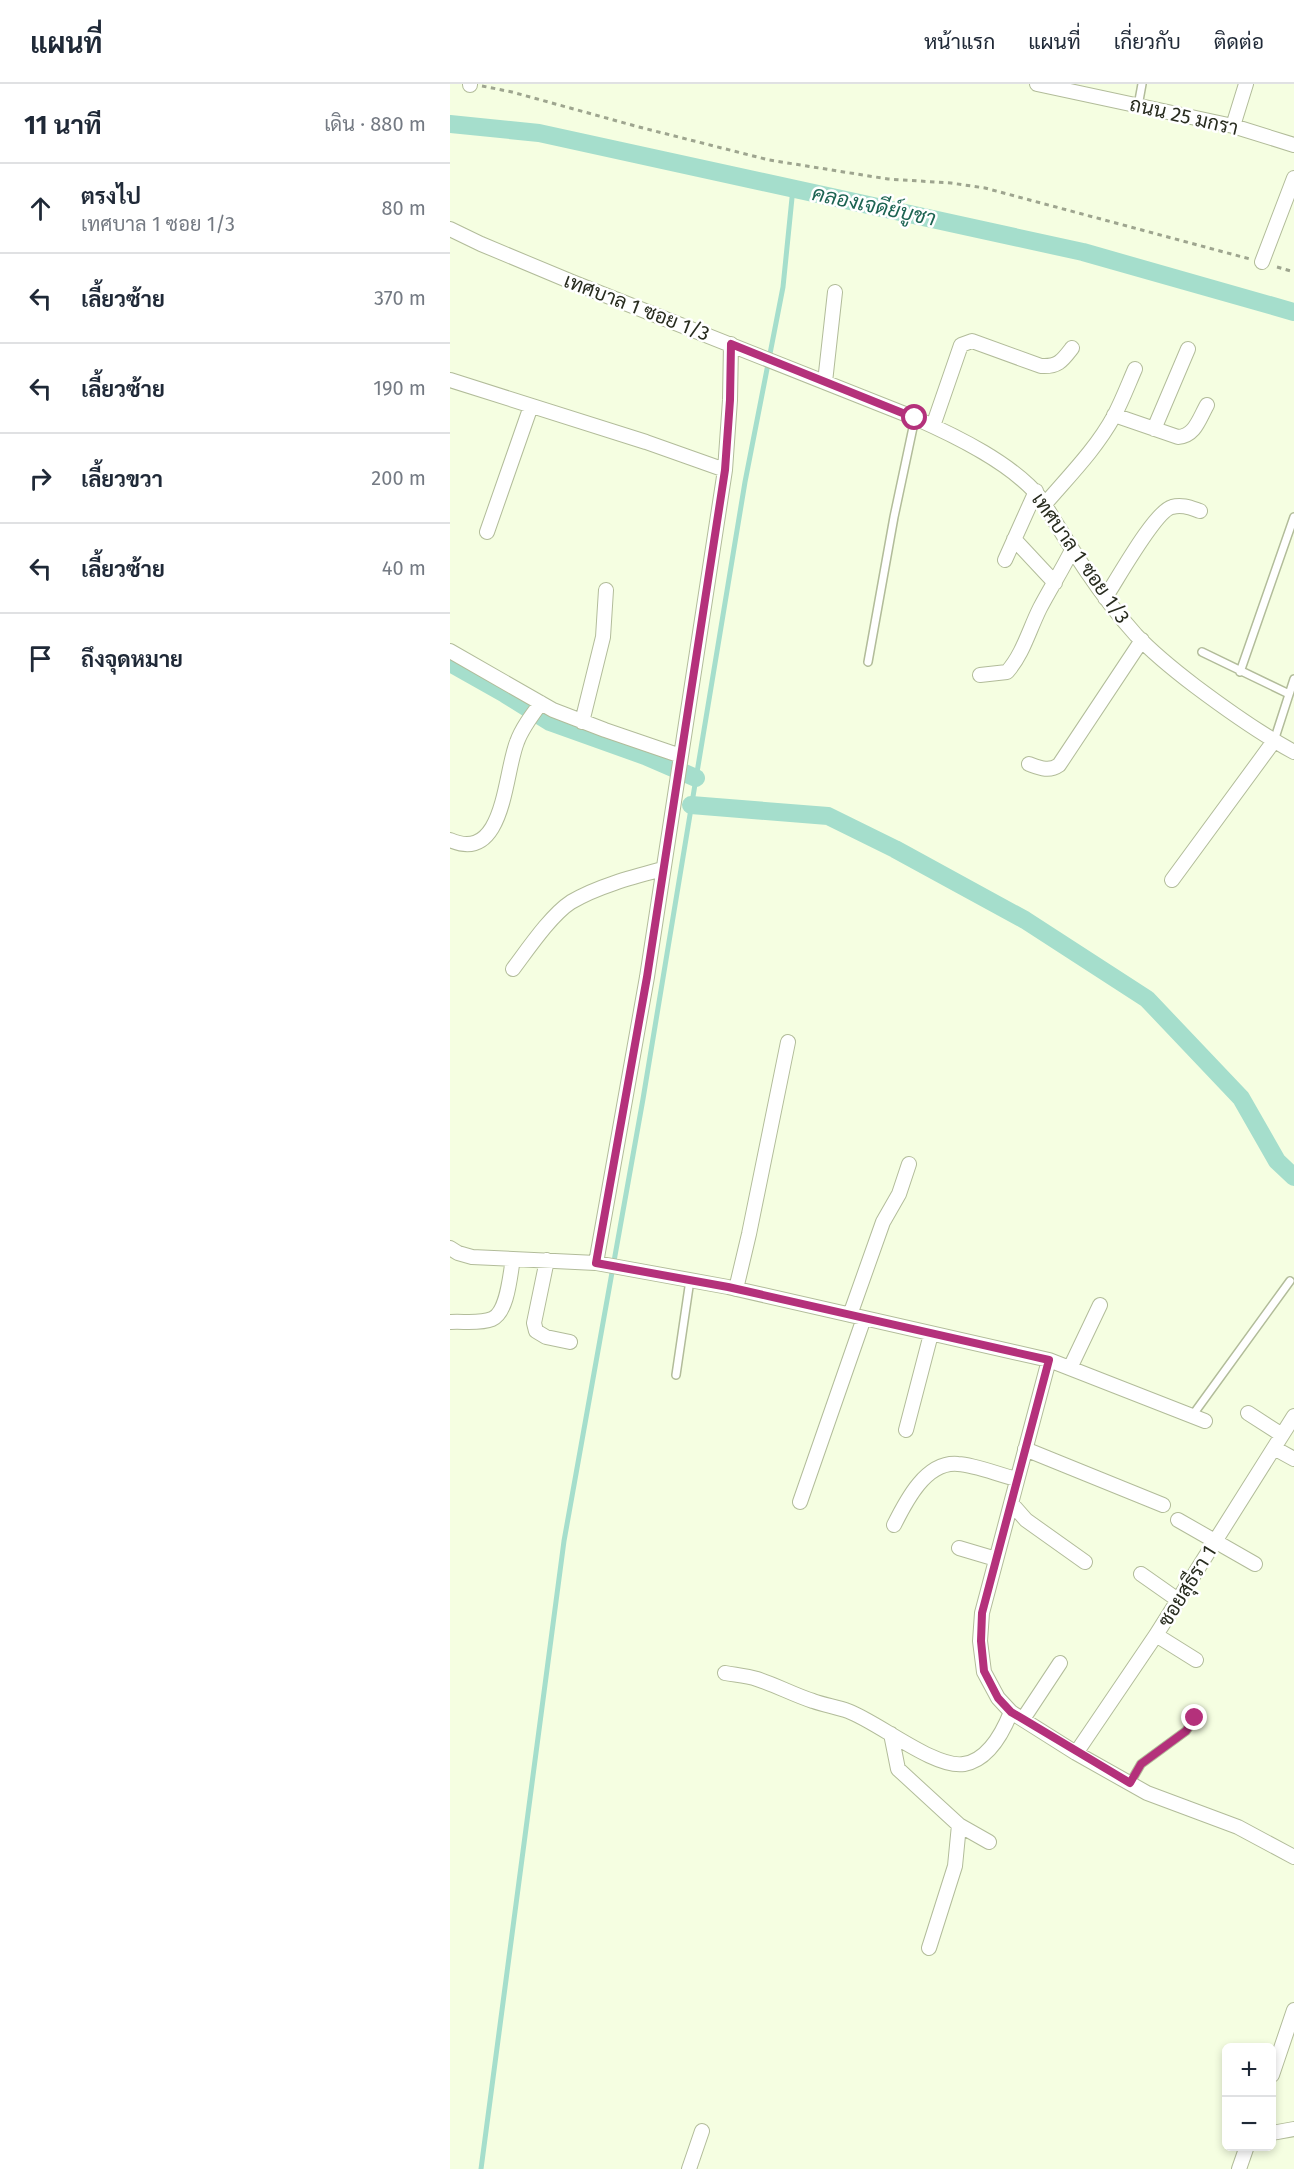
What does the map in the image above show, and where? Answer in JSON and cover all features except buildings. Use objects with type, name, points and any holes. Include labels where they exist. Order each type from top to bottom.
[{"type":"street","name":"ถนน 25 มกรา","points":[[1037,84],[1233,126],[1294,145]]},
{"type":"street","points":[[1233,126],[1246,84]]},
{"type":"street","points":[[1262,262],[1294,178]]},
{"type":"street","name":"เทศบาล 1 ซอย 1/3","points":[[450,229],[572,282],[746,349],[948,432],[1010,470],[1036,491],[1072,550],[1106,598],[1160,659],[1223,707],[1294,752]]},
{"type":"street","points":[[825,382],[835,292]]},
{"type":"street","points":[[933,426],[961,345],[965,342],[972,341],[1041,366],[1051,367],[1062,361],[1072,348]]},
{"type":"street","points":[[598,1263],[647,977],[725,470],[731,344]]},
{"type":"street","points":[[1154,429],[1188,349]]},
{"type":"street","points":[[1045,504],[1091,451],[1114,416],[1135,369]]},
{"type":"street","points":[[450,380],[646,442],[725,470]]},
{"type":"street","points":[[1114,416],[1178,437],[1186,437],[1192,432],[1207,405]]},
{"type":"street","points":[[487,532],[531,406]]},
{"type":"street","points":[[1005,560],[1036,491]]},
{"type":"street","points":[[1106,598],[1154,521],[1170,507],[1181,506],[1200,511]]},
{"type":"street","points":[[1014,539],[1055,583]]},
{"type":"street","points":[[980,675],[1007,672],[1014,664],[1040,608],[1072,550]]},
{"type":"street","points":[[582,722],[603,637],[606,590]]},
{"type":"street","points":[[1029,764],[1044,769],[1053,769],[1059,765],[1142,640]]},
{"type":"street","points":[[450,651],[537,709],[582,722],[681,759]]},
{"type":"street","points":[[450,840],[472,845],[479,842],[491,829],[499,816],[517,741],[537,709]]},
{"type":"street","points":[[1172,879],[1274,741]]},
{"type":"street","points":[[513,969],[531,944],[570,903],[635,876],[663,869]]},
{"type":"street","points":[[736,1289],[788,1042]]},
{"type":"street","points":[[800,1502],[857,1317],[883,1221],[899,1194],[909,1164]]},
{"type":"street","points":[[450,1248],[472,1257],[598,1263],[622,1267],[736,1289],[1049,1360],[1198,1418]]},
{"type":"street","points":[[450,1322],[491,1319],[501,1313],[513,1259]]},
{"type":"street","points":[[547,1260],[534,1323],[536,1331],[546,1337],[570,1342]]},
{"type":"street","points":[[1070,1368],[1100,1305]]},
{"type":"street","points":[[906,1430],[931,1334]]},
{"type":"street","points":[[1049,1360],[982,1613],[981,1641],[984,1671],[998,1698],[1017,1716],[1076,1753],[1147,1793],[1238,1827],[1294,1857]]},
{"type":"street","points":[[1248,1413],[1282,1435]]},
{"type":"street","name":"ซอยสุธีรา 1","points":[[1076,1753],[1156,1635],[1294,1416]]},
{"type":"street","points":[[1274,1448],[1294,1459]]},
{"type":"street","points":[[1025,1449],[1163,1505]]},
{"type":"street","points":[[894,1525],[919,1481],[944,1466],[957,1464],[1017,1479]]},
{"type":"street","points":[[1011,1503],[1026,1520],[1085,1562]]},
{"type":"street","points":[[1178,1520],[1255,1564]]},
{"type":"street","points":[[960,1548],[996,1559]]},
{"type":"street","points":[[1141,1574],[1178,1600]]},
{"type":"street","points":[[1156,1635],[1196,1660]]},
{"type":"street","points":[[725,1673],[756,1679],[813,1702],[850,1712],[932,1756],[950,1764],[964,1764],[978,1760],[990,1749],[1060,1663]]},
{"type":"street","points":[[891,1734],[898,1769],[960,1825],[988,1842]]},
{"type":"street","points":[[928,1948],[955,1866],[960,1825]]},
{"type":"street","points":[[1276,2063],[1294,2010]]},
{"type":"street","points":[[1276,2132],[1294,2129]]},
{"type":"street","points":[[689,2169],[702,2131]]},
{"type":"street","points":[[1239,2169],[1245,2151]]},
{"type":"lane","points":[[1138,106],[1142,84]]},
{"type":"lane","points":[[868,662],[894,517],[915,418]]},
{"type":"lane","points":[[1240,672],[1294,517]]},
{"type":"lane","points":[[1202,652],[1289,694]]},
{"type":"lane","points":[[1274,741],[1294,679]]},
{"type":"lane","points":[[676,1375],[690,1280]]},
{"type":"lane","points":[[1198,1418],[1290,1281]]},
{"type":"lane","points":[[1130,1783],[1141,1764],[1186,1731],[1195,1718]]},
{"type":"path","points":[[470,84],[512,92],[769,160],[888,179],[951,183],[985,188],[1294,272]]},
{"type":"waterway","name":"คลองเจดีย์บูชา","points":[[450,124],[539,133],[1083,252],[1294,312]]},
{"type":"waterway","points":[[481,2169],[564,1541],[643,1099],[745,482],[783,287],[793,188]]},
{"type":"waterway","points":[[450,663],[550,722],[645,756],[696,778]]},
{"type":"waterway","points":[[691,805],[828,816],[895,849],[1025,920],[1147,999],[1241,1098],[1277,1161],[1294,1177]]},
{"type":"route","points":[[915,418],[731,344],[725,470],[647,977],[596,1263],[728,1287],[1049,1360],[982,1613],[981,1641],[984,1671],[998,1698],[1011,1712],[1076,1753],[1130,1783],[1141,1764],[1186,1731],[1195,1718]]}]
